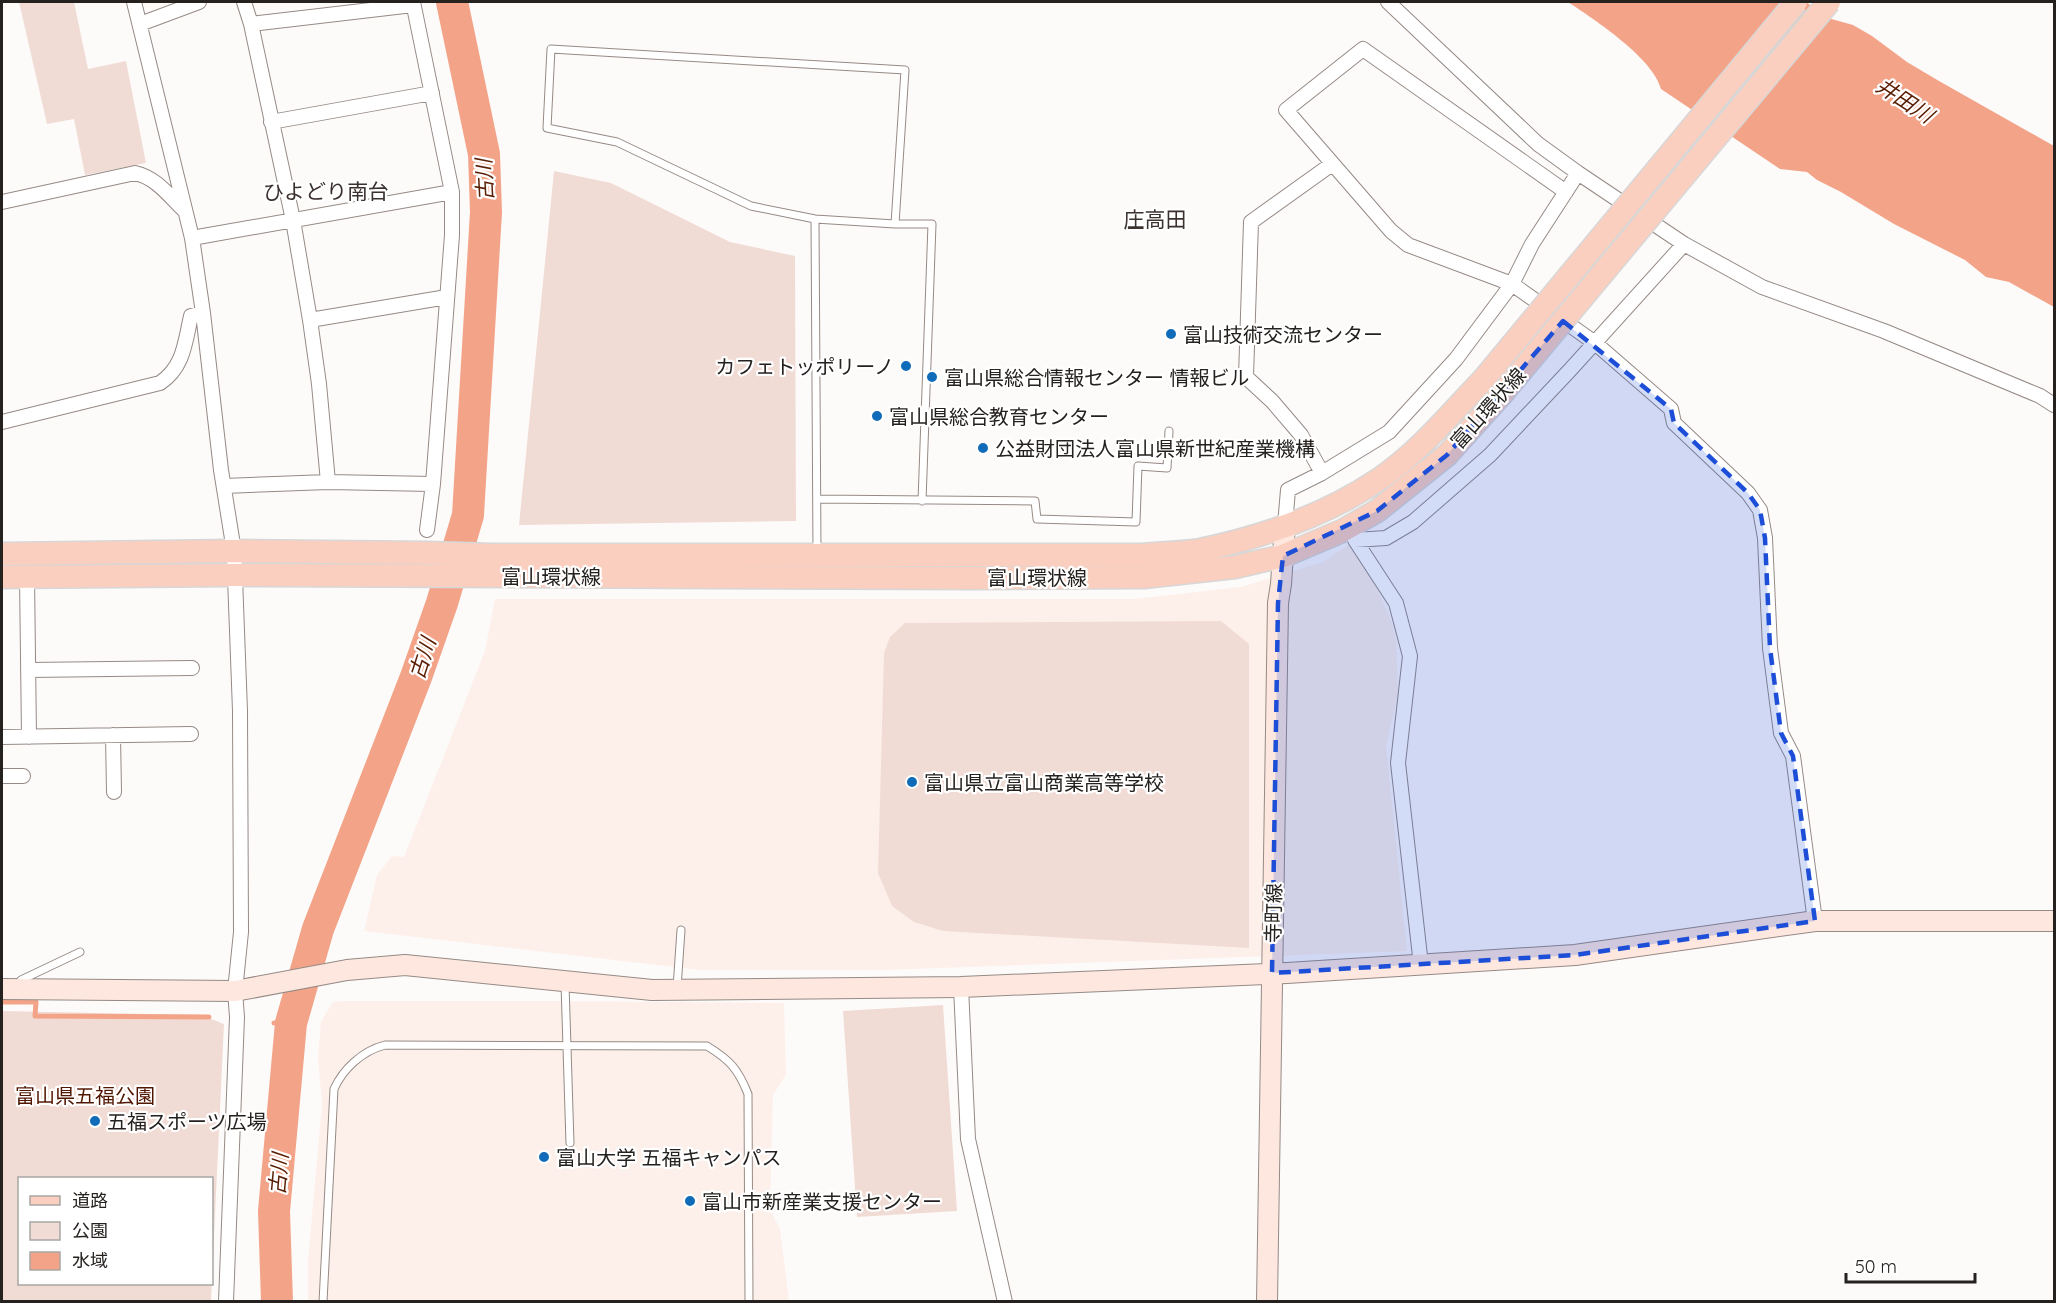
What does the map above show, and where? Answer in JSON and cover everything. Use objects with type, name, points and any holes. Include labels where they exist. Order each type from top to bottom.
[{"type":"main road","name":"富山環状線","points":[[2,577],[421,576],[489,566],[817,555],[1141,555],[1197,550],[1248,538],[1325,510],[1382,477],[1429,437],[1483,380],[1796,2]]},
{"type":"main road","name":"富山環状線","points":[[2,554],[234,551],[428,553],[489,566],[973,578],[1144,577],[1235,567],[1283,556],[1342,531],[1377,512],[1446,455],[1502,395],[1829,2]]},
{"type":"street","points":[[134,2],[192,238],[234,551],[240,711],[241,932],[235,991],[237,1017],[226,1302]]},
{"type":"street","points":[[140,24],[199,2]]},
{"type":"street","points":[[244,2],[293,220],[319,384],[328,482]]},
{"type":"street","points":[[1388,2],[1538,144],[1578,174],[1684,244],[1761,287],[1884,331],[2040,396],[2055,405]]},
{"type":"street","points":[[250,24],[413,3],[452,192],[452,235],[433,484],[427,530]]},
{"type":"street","points":[[1566,192],[1363,49],[1286,111],[1391,231],[1407,245],[1512,284],[1594,343],[1671,409],[1674,423],[1748,493],[1760,510],[1765,538],[1770,648],[1781,733],[1793,756],[1815,921]]},
{"type":"street","points":[[272,122],[432,93]]},
{"type":"street","points":[[1322,473],[1301,435],[1272,401],[1246,377],[1251,222],[1332,164]]},
{"type":"street","points":[[2,202],[135,173],[147,176],[159,184],[185,211]]},
{"type":"street","points":[[1285,525],[1288,490],[1322,473],[1389,432],[1456,359],[1512,284],[1532,244],[1578,174]]},
{"type":"street","points":[[192,238],[452,192]]},
{"type":"street","points":[[1421,965],[1398,763],[1410,656],[1396,603],[1355,540],[1386,538],[1413,522],[1490,455],[1684,244]]},
{"type":"street","points":[[310,320],[447,297]]},
{"type":"street","points":[[2,422],[160,383],[170,377],[180,362],[191,316],[203,314]]},
{"type":"street","points":[[224,486],[328,482],[433,484]]},
{"type":"street","name":"寺町線","points":[[1267,1302],[1278,603],[1285,525]]},
{"type":"street","points":[[27,577],[29,737]]},
{"type":"street","points":[[28,670],[192,668]]},
{"type":"street","points":[[2,737],[191,734]]},
{"type":"street","points":[[113,735],[114,792]]},
{"type":"street","points":[[2,776],[23,776]]},
{"type":"street","points":[[2,989],[235,991],[347,970],[405,965],[652,990],[961,987],[1272,974],[1575,956],[1815,921],[2055,921]]},
{"type":"street","points":[[961,987],[968,1139],[1005,1302]]},
{"type":"lane","points":[[895,224],[904,70],[551,49],[547,128],[617,142],[751,206],[815,219],[895,224],[932,224],[921,501]]},
{"type":"lane","points":[[815,219],[817,555]]},
{"type":"lane","points":[[817,499],[1035,501],[1037,519],[1136,522],[1138,466],[1167,468],[1169,430]]},
{"type":"lane","points":[[677,990],[681,930]]},
{"type":"lane","points":[[22,989],[21,980],[80,952]]},
{"type":"lane","points":[[564,982],[570,1143]]},
{"type":"lane","points":[[323,1302],[334,1089],[341,1075],[375,1048],[385,1046],[707,1046],[724,1056],[740,1072],[748,1094],[749,1302]]},
{"type":"highlighted area","points":[[1563,321],[1671,409],[1674,423],[1748,493],[1760,510],[1765,538],[1770,648],[1781,733],[1793,756],[1815,921],[1575,955],[1272,973],[1278,603],[1283,556],[1377,511],[1447,455]]},
{"type":"shaded area","name":"富山県立富山商業高等学校","points":[[1355,540],[1392,623],[1396,640],[1398,693],[1386,746],[1407,951],[885,970],[700,970],[364,931],[377,875],[392,856],[404,857],[485,651],[495,599],[1134,599],[1240,587],[1324,562]]},
{"type":"shaded area","name":"富山大学 五福キャンパス","points":[[333,1002],[784,1003],[786,1075],[773,1095],[770,1209],[780,1229],[789,1301],[308,1302],[308,1260],[322,1104],[318,1058],[321,1021]]},
{"type":"green space","points":[[19,2],[74,2],[88,69],[126,61],[146,163],[85,175],[74,119],[47,124]]},
{"type":"green space","points":[[554,171],[611,183],[730,242],[795,256],[796,521],[519,525]]},
{"type":"green space","points":[[1221,621],[1249,644],[1249,948],[943,931],[914,922],[892,906],[878,873],[884,653],[890,637],[905,623]]},
{"type":"green space","points":[[943,1005],[957,1211],[857,1217],[843,1011]]},
{"type":"green space","name":"富山県五福公園","points":[[2,1011],[201,1015],[224,1024],[213,1259],[213,1177],[18,1177],[18,1285],[212,1285],[211,1301],[2,1301]]},
{"type":"water","name":"井田川","points":[[1568,2],[1806,2],[1828,18],[1853,25],[1872,36],[1907,62],[2054,146],[2054,307],[2009,282],[1986,277],[1965,260],[1894,224],[1807,172],[1780,169],[1661,89],[1656,77],[1635,53],[1607,29]]},
{"type":"waterway","name":"古川","points":[[277,1302],[274,1211],[291,1023],[318,929],[416,677],[442,603],[468,515],[486,212],[484,154],[452,2]]},
{"type":"waterway","points":[[2,1002],[36,1002],[35,1016],[209,1017]]},
{"type":"waterway","points":[[274,1023],[291,1023]]},
{"type":"place","name":"富山技術交流センター","points":[[1171,334]]},
{"type":"place","name":"カフェトッポリーノ","points":[[906,366]]},
{"type":"place","name":"富山県総合情報センター 情報ビル","points":[[932,377]]},
{"type":"place","name":"富山県総合教育センター","points":[[877,416]]},
{"type":"place","name":"公益財団法人富山県新世紀産業機構","points":[[983,448]]},
{"type":"place","name":"富山県立富山商業高等学校","points":[[912,782]]},
{"type":"place","name":"五福スポーツ広場","points":[[95,1121]]},
{"type":"place","name":"富山大学 五福キャンパス","points":[[544,1157]]},
{"type":"place","name":"富山市新産業支援センター","points":[[690,1201]]},
{"type":"district","name":"ひよどり南台","points":[[326,191]]},
{"type":"district","name":"庄高田","points":[[1155,219]]}]
